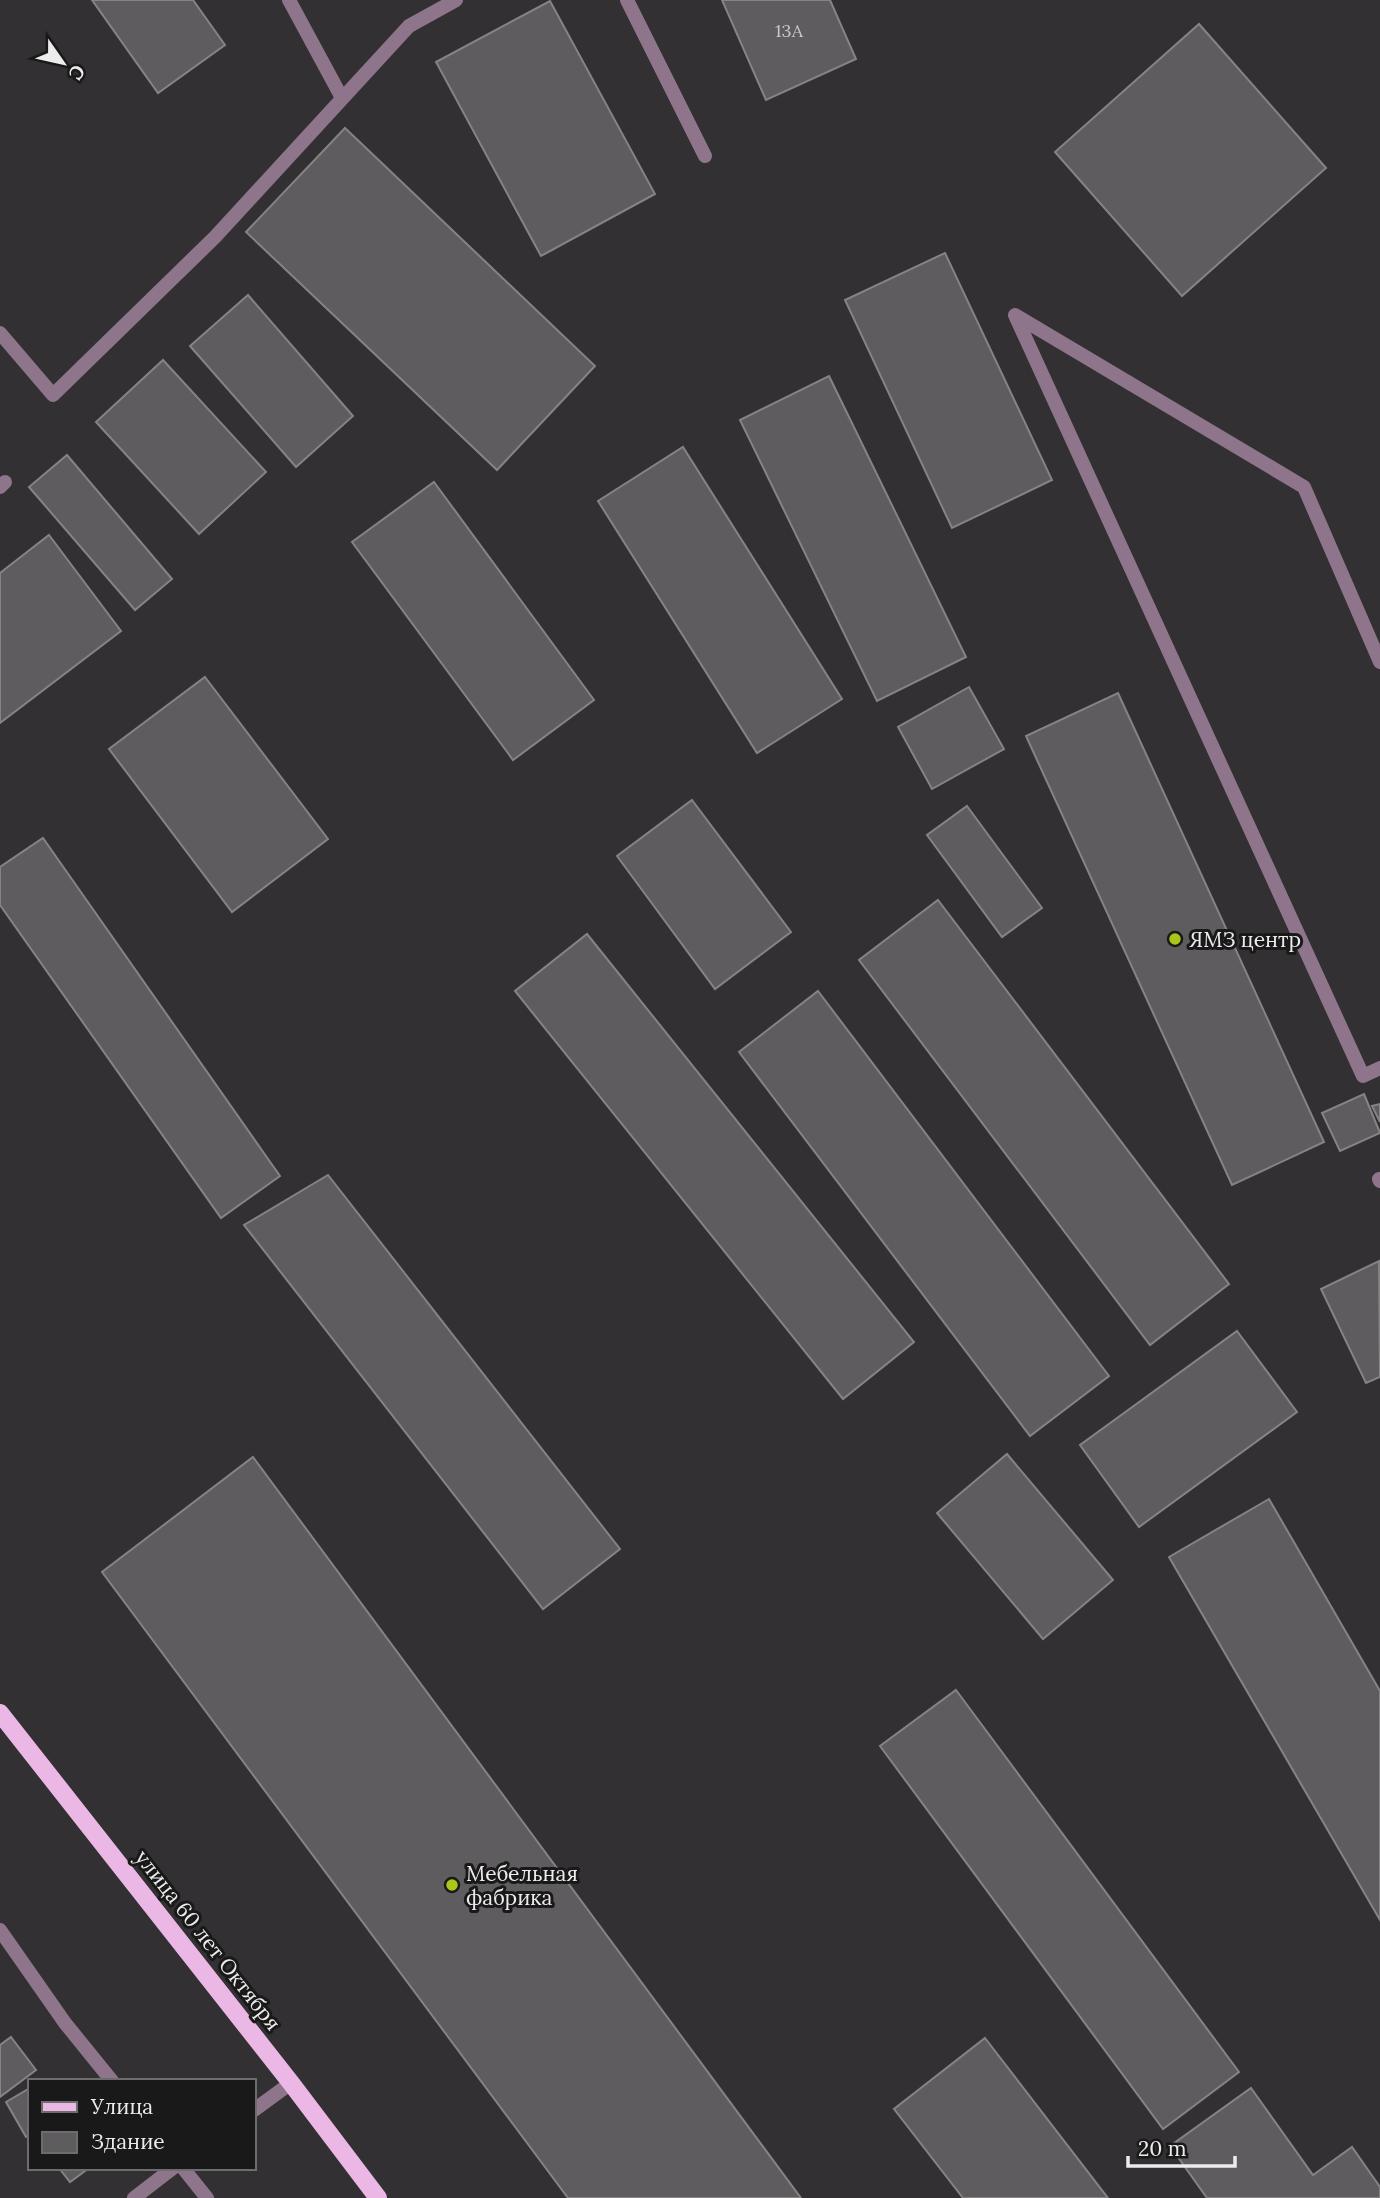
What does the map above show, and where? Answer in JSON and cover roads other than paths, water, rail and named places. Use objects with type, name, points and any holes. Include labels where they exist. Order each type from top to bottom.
[{"type":"main road","name":"улица 60 лет Октября","points":[[0,1713],[291,2083],[377,2198]]},
{"type":"lane","points":[[289,0],[342,98]]},
{"type":"lane","points":[[0,333],[53,395],[215,237],[409,26],[456,0]]},
{"type":"lane","points":[[627,0],[705,156]]},
{"type":"lane","points":[[1380,662],[1304,487],[1015,315],[1363,1076],[1380,1068]]},
{"type":"lane","points":[[0,1930],[65,2023],[110,2079]]},
{"type":"lane","points":[[256,2109],[291,2083]]},
{"type":"lane","points":[[134,2198],[170,2170]]},
{"type":"lane","points":[[185,2170],[207,2198]]},
{"type":"place","name":"ЯМЗ центр","points":[[1175,939]]},
{"type":"place","name":"Мебельная фабрика","points":[[452,1885]]}]
